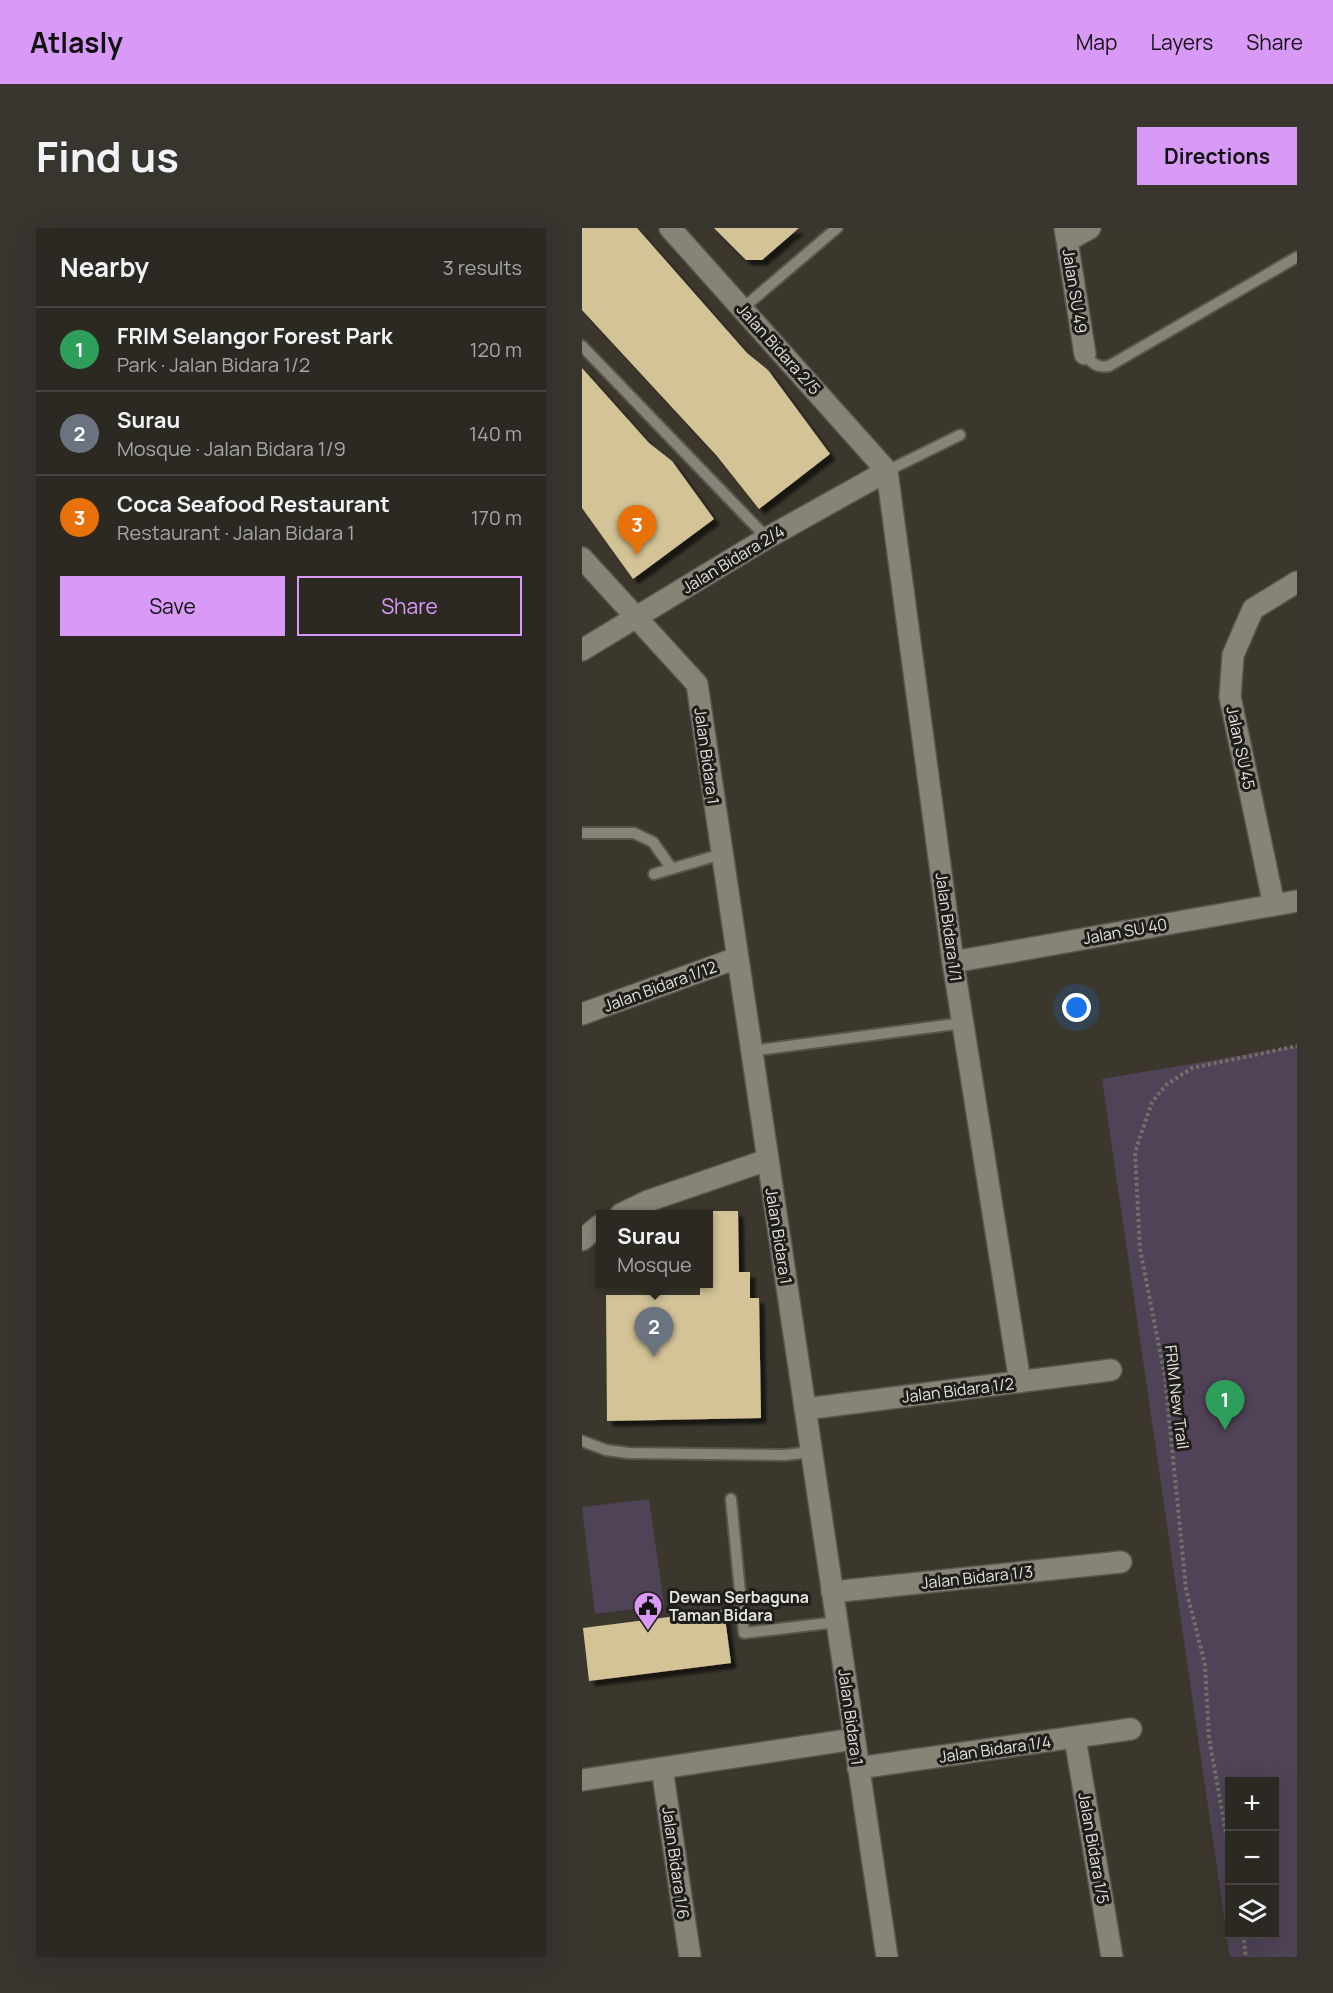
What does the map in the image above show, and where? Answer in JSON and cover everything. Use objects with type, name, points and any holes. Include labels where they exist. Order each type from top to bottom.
[{"type":"street","name":"Jalan Bidara 2/5","points":[[670,228],[887,471]]},
{"type":"street","points":[[1066,235],[1090,228]]},
{"type":"street","name":"Jalan SU 49","points":[[1066,235],[1085,354]]},
{"type":"street","name":"Jalan Bidara 2/4","points":[[582,650],[768,538],[887,471]]},
{"type":"street","name":"Jalan Bidara 1/1","points":[[887,471],[953,962],[1020,1382]]},
{"type":"street","name":"Jalan Bidara 1","points":[[582,558],[697,684],[887,1957]]},
{"type":"street","name":"Jalan SU 45","points":[[1274,905],[1230,697],[1233,655],[1253,609],[1297,582]]},
{"type":"street","name":"Jalan SU 40","points":[[953,962],[1297,901]]},
{"type":"street","name":"Jalan Bidara 1/12","points":[[582,1014],[737,958]]},
{"type":"street","points":[[650,1208],[767,1160]]},
{"type":"street","points":[[582,1239],[596,1228]]},
{"type":"street","name":"Jalan Bidara 1/2","points":[[805,1409],[1111,1370]]},
{"type":"street","name":"Jalan Bidara 1/3","points":[[832,1592],[1121,1562]]},
{"type":"street","name":"Jalan Bidara 1/4","points":[[858,1768],[1131,1729]]},
{"type":"street","name":"Jalan Bidara 1/5","points":[[1075,1738],[1112,1957]]},
{"type":"street","points":[[582,1780],[854,1739]]},
{"type":"street","name":"Jalan Bidara 1/6","points":[[662,1768],[690,1957]]},
{"type":"lane","points":[[743,308],[837,228]]},
{"type":"lane","points":[[1085,354],[1092,364],[1100,367],[1109,366],[1297,257]]},
{"type":"lane","points":[[582,346],[768,538]]},
{"type":"lane","points":[[887,471],[960,435]]},
{"type":"lane","points":[[582,833],[634,833],[653,842],[672,869]]},
{"type":"lane","points":[[654,874],[722,854]]},
{"type":"lane","points":[[751,1051],[963,1023]]},
{"type":"lane","points":[[582,1441],[606,1450],[628,1453],[785,1455],[811,1452]]},
{"type":"lane","points":[[731,1499],[744,1633],[837,1622]]},
{"type":"path","name":"FRIM New Trail","points":[[1226,1831],[1209,1738],[1205,1665],[1186,1589],[1165,1377],[1140,1249],[1135,1152],[1152,1102],[1166,1085],[1192,1068],[1297,1046]]},
{"type":"path","points":[[1244,1939],[1246,1957]]},
{"type":"shaded area","points":[[1297,1046],[1297,1957],[1230,1957],[1227,1939],[1279,1939],[1279,1777],[1225,1777],[1225,1923],[1102,1079]]},
{"type":"shaded area","points":[[649,1499],[664,1605],[595,1614],[582,1507]]},
{"type":"building","points":[[582,228],[637,228],[747,353],[768,370],[830,454],[759,509],[717,456],[582,310]]},
{"type":"building","points":[[714,228],[799,228],[762,260],[746,260]]},
{"type":"building","points":[[582,368],[649,443],[672,461],[714,519],[633,579],[582,508]]},
{"type":"building","points":[[713,1211],[738,1211],[739,1272],[750,1272],[750,1298],[759,1298],[761,1418],[607,1421],[606,1295],[700,1295],[700,1288],[713,1288]]},
{"type":"building","points":[[724,1610],[731,1663],[589,1681],[583,1628]]},
{"type":"place","name":"Coca Seafood Restaurant","points":[[637,555]]},
{"type":"place","name":"Surau","points":[[654,1357]]},
{"type":"place","name":"FRIM Selangor Forest Park","points":[[1225,1430]]},
{"type":"place","name":"Dewan Serbaguna Taman Bidara","points":[[648,1632]]}]
